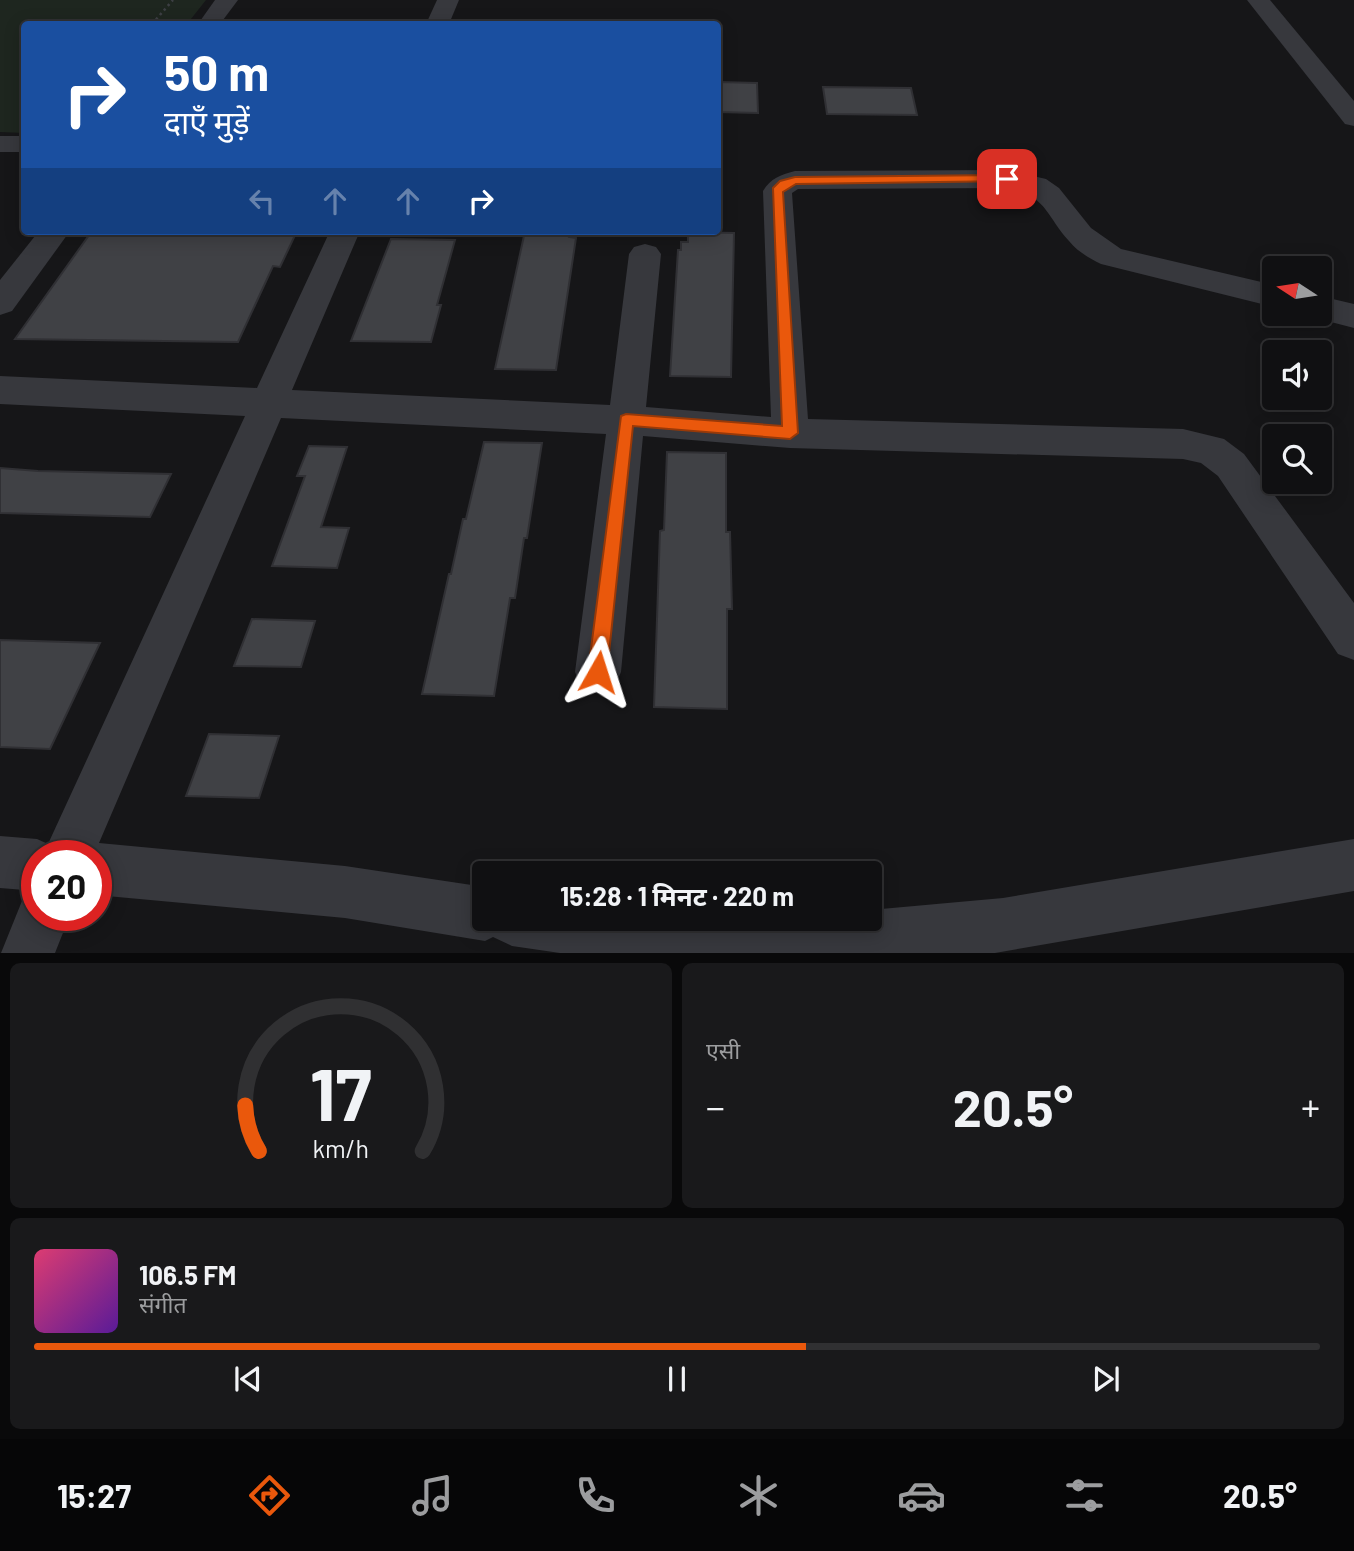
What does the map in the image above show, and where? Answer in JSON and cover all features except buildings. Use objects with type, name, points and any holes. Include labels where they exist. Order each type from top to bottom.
[{"type":"street","points":[[211,21],[227,0]]},
{"type":"street","points":[[439,21],[449,0]]},
{"type":"street","points":[[1258,0],[1354,118]]},
{"type":"street","points":[[0,144],[21,144]]},
{"type":"street","points":[[790,433],[777,191],[784,184],[795,180],[1007,179],[1027,182],[1049,194],[1080,235],[1095,248],[1112,257],[1262,293]]},
{"type":"street","points":[[0,303],[52,235]]},
{"type":"street","points":[[75,840],[343,235]]},
{"type":"street","points":[[598,672],[645,254]]},
{"type":"street","points":[[1332,310],[1354,316]]},
{"type":"street","points":[[0,390],[626,420],[790,433],[1183,444],[1211,450],[1231,465],[1354,639]]},
{"type":"street","points":[[0,862],[21,863]]},
{"type":"street","points":[[599,931],[729,949],[1003,925],[1354,865]]},
{"type":"street","points":[[112,870],[345,892],[472,912]]},
{"type":"street","points":[[28,953],[37,931]]},
{"type":"path","points":[[155,21],[173,0]]},
{"type":"shaded area","points":[[0,0],[206,0],[189,21],[21,21],[21,133],[0,132]]},
{"type":"route","points":[[598,672],[626,420],[790,433],[777,191],[784,184],[795,180],[1007,179]]}]
